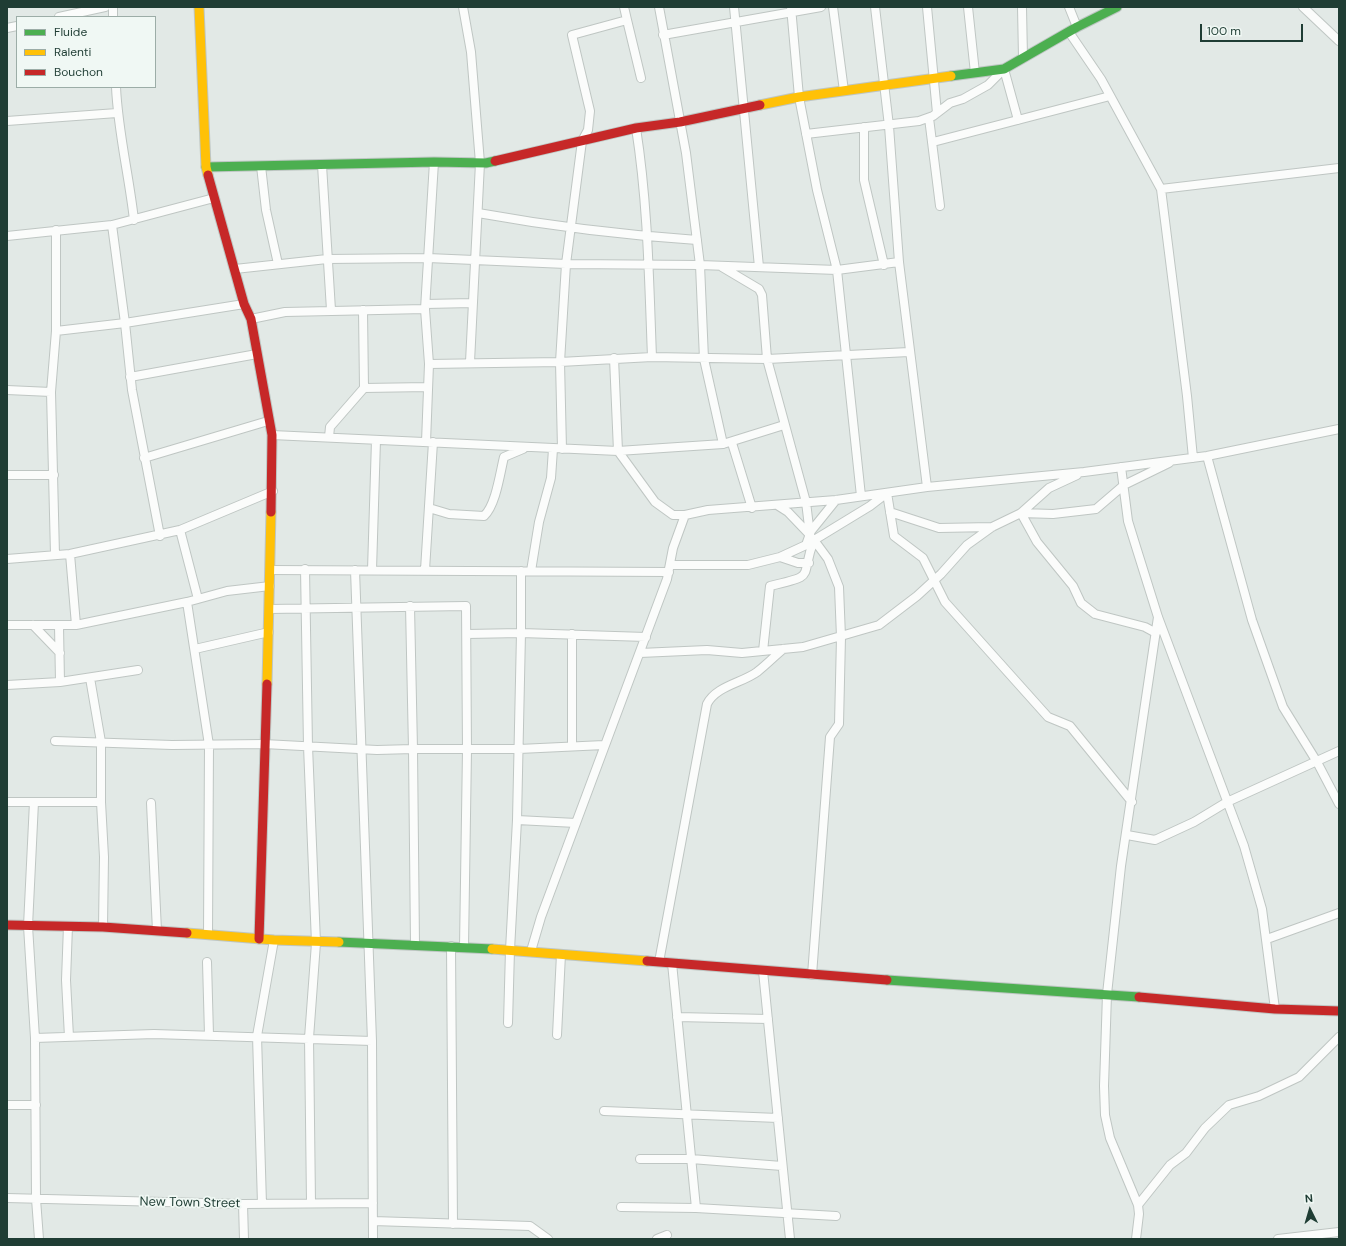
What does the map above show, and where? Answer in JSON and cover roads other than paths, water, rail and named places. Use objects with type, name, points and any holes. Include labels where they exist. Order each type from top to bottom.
[{"type":"street","points":[[64,16],[105,7]]},
{"type":"street","points":[[199,7],[206,167],[244,304],[251,319],[268,421],[272,435],[273,491],[270,609],[264,744],[259,939]]},
{"type":"street","points":[[463,7],[471,52],[480,163],[470,362]]},
{"type":"street","points":[[624,7],[641,78]]},
{"type":"street","points":[[659,7],[680,122],[697,240],[700,265],[704,359],[723,444]]},
{"type":"street","points":[[734,7],[737,22],[743,108],[759,268]]},
{"type":"street","points":[[663,35],[737,22],[791,10],[821,7]]},
{"type":"street","points":[[833,7],[844,90]]},
{"type":"street","points":[[875,7],[889,126],[899,262],[927,487]]},
{"type":"street","points":[[927,7],[937,113]]},
{"type":"street","points":[[968,7],[975,73]]},
{"type":"street","points":[[1022,7],[1023,58]]},
{"type":"street","points":[[1069,7],[1073,30],[1161,189],[1181,346],[1193,458]]},
{"type":"street","points":[[806,134],[864,127],[889,126],[929,118],[950,103],[963,99],[988,85],[1004,69],[1117,7]]},
{"type":"street","points":[[1303,7],[1339,41]]},
{"type":"street","points":[[791,10],[799,97],[816,190],[837,270],[861,496]]},
{"type":"street","points":[[562,449],[560,362],[566,264],[582,141],[588,130],[590,111],[572,35],[627,20]]},
{"type":"street","points":[[206,167],[434,162],[480,163],[636,128],[680,122],[799,97],[1004,69]]},
{"type":"street","points":[[1004,69],[1018,120]]},
{"type":"street","points":[[116,88],[117,113],[129,180],[134,220]]},
{"type":"street","points":[[933,142],[1110,96]]},
{"type":"street","points":[[7,121],[117,113]]},
{"type":"street","points":[[929,118],[940,206]]},
{"type":"street","points":[[864,127],[864,180],[884,264]]},
{"type":"street","points":[[636,128],[642,169],[647,236],[652,357]]},
{"type":"street","points":[[426,570],[430,442],[428,387],[429,364],[426,306],[434,162]]},
{"type":"street","points":[[322,165],[331,310]]},
{"type":"street","points":[[261,166],[266,210],[278,264]]},
{"type":"street","points":[[1161,189],[1339,168]]},
{"type":"street","points":[[7,236],[112,225],[214,198]]},
{"type":"street","points":[[478,213],[539,224],[697,240]]},
{"type":"street","points":[[112,225],[125,323],[130,377],[144,458],[160,536]]},
{"type":"street","points":[[55,555],[51,392],[56,331],[56,230]]},
{"type":"street","points":[[235,269],[327,259],[428,258],[566,264],[700,265],[837,270],[899,262]]},
{"type":"street","points":[[721,266],[759,289],[762,295],[767,359],[806,502],[812,537],[807,573],[800,580],[770,586],[763,651]]},
{"type":"street","points":[[251,319],[285,312],[363,310],[472,303]]},
{"type":"street","points":[[56,331],[125,323],[244,304]]},
{"type":"street","points":[[329,437],[330,427],[364,388],[363,310]]},
{"type":"street","points":[[429,364],[470,362],[560,362],[652,357],[767,359],[909,352]]},
{"type":"street","points":[[130,377],[257,354]]},
{"type":"street","points":[[614,358],[618,451],[655,502],[672,515],[685,515],[708,510],[752,508],[836,500],[927,487],[1084,472],[1193,458],[1339,429]]},
{"type":"street","points":[[364,388],[428,387]]},
{"type":"street","points":[[7,390],[51,392]]},
{"type":"street","points":[[144,458],[268,421]]},
{"type":"street","points":[[272,435],[525,448],[618,451],[732,443],[784,425]]},
{"type":"street","points":[[372,570],[376,440]]},
{"type":"street","points":[[732,443],[752,508]]},
{"type":"street","points":[[429,508],[449,514],[484,516],[488,512],[495,492],[504,457],[525,448]]},
{"type":"street","points":[[531,571],[539,522],[551,478],[553,449]]},
{"type":"street","points":[[1208,456],[1252,620],[1283,707],[1318,762],[1339,804]]},
{"type":"street","points":[[1021,513],[1053,514],[1096,509],[1124,485],[1175,460]]},
{"type":"street","points":[[1122,467],[1128,521],[1158,617],[1244,846],[1262,909],[1275,1009]]},
{"type":"street","points":[[640,653],[707,650],[742,653],[803,647],[879,625],[933,582],[966,545],[992,527],[1021,513],[1049,488],[1084,472]]},
{"type":"street","points":[[7,475],[54,475]]},
{"type":"street","points":[[7,559],[70,554],[160,536],[180,530],[273,491]]},
{"type":"street","points":[[887,493],[894,536],[923,558],[933,582],[945,602],[1048,717],[1070,726],[1132,802]]},
{"type":"street","points":[[812,537],[870,506],[887,493]]},
{"type":"street","points":[[270,570],[531,571],[669,569],[748,565],[780,557],[806,545],[836,500]]},
{"type":"street","points":[[777,505],[788,512],[812,537],[828,559],[840,587],[841,637],[838,724],[830,737],[812,975]]},
{"type":"street","points":[[890,512],[939,528],[992,527]]},
{"type":"street","points":[[1021,513],[1037,542],[1073,586],[1081,603],[1095,614],[1145,626],[1156,633]]},
{"type":"street","points":[[531,951],[604,745],[646,637],[669,569],[673,548],[685,515]]},
{"type":"street","points":[[180,530],[198,599]]},
{"type":"street","points":[[70,554],[76,625]]},
{"type":"street","points":[[780,557],[798,563],[809,563]]},
{"type":"street","points":[[305,569],[308,746],[316,943],[309,1038],[311,1203]]},
{"type":"street","points":[[355,570],[360,748],[372,1041],[373,1239]]},
{"type":"street","points":[[508,1023],[510,950],[517,820],[521,571]]},
{"type":"street","points":[[7,625],[76,625],[187,602],[227,591],[270,586]]},
{"type":"street","points":[[187,602],[209,745],[208,935]]},
{"type":"street","points":[[410,606],[415,945]]},
{"type":"street","points":[[270,609],[466,606],[468,750],[464,947]]},
{"type":"street","points":[[1136,1239],[1139,1214],[1138,1205],[1110,1138],[1105,1115],[1104,1086],[1107,994],[1117,902],[1158,617]]},
{"type":"street","points":[[33,625],[60,653]]},
{"type":"street","points":[[59,626],[60,682]]},
{"type":"street","points":[[195,649],[269,632]]},
{"type":"street","points":[[467,634],[521,633],[646,637]]},
{"type":"street","points":[[572,634],[572,746]]},
{"type":"street","points":[[659,962],[707,704],[710,698],[721,691],[756,673],[783,649]]},
{"type":"street","points":[[7,685],[60,682],[138,670]]},
{"type":"street","points":[[90,678],[101,742],[101,802],[104,857],[103,927]]},
{"type":"street","points":[[55,741],[209,745],[264,744],[377,750],[519,749],[604,745]]},
{"type":"street","points":[[1127,835],[1155,840],[1194,822],[1227,802],[1318,762],[1339,751]]},
{"type":"street","points":[[7,802],[101,802]]},
{"type":"street","points":[[34,802],[28,926],[34,1038],[36,1199],[39,1239]]},
{"type":"street","points":[[151,803],[157,931]]},
{"type":"street","points":[[517,820],[576,823]]},
{"type":"street","points":[[1267,939],[1339,913]]},
{"type":"street","points":[[7,926],[103,927],[316,943],[451,946],[531,951],[812,975],[1107,994],[1275,1009],[1339,1011]]},
{"type":"street","points":[[68,926],[66,980],[69,1037]]},
{"type":"street","points":[[262,1204],[256,1036],[274,940]]},
{"type":"street","points":[[451,946],[452,1224]]},
{"type":"street","points":[[557,1035],[561,954]]},
{"type":"street","points":[[207,962],[209,1035]]},
{"type":"street","points":[[672,963],[696,1208]]},
{"type":"street","points":[[763,971],[790,1239]]},
{"type":"street","points":[[677,1016],[768,1019]]},
{"type":"street","points":[[34,1038],[154,1034],[256,1036],[372,1041]]},
{"type":"street","points":[[1138,1205],[1170,1165],[1186,1153],[1205,1128],[1229,1104],[1259,1096],[1299,1077],[1339,1037]]},
{"type":"street","points":[[7,1105],[36,1105]]},
{"type":"street","points":[[604,1111],[687,1116],[778,1118]]},
{"type":"street","points":[[640,1159],[691,1159],[782,1166]]},
{"type":"street","name":"New Town Street","points":[[7,1198],[243,1204],[373,1202]]},
{"type":"street","points":[[243,1204],[244,1239]]},
{"type":"street","points":[[621,1207],[696,1208],[836,1216]]},
{"type":"street","points":[[373,1221],[530,1226],[548,1239]]},
{"type":"street","points":[[1278,1239],[1339,1232]]},
{"type":"street","points":[[657,1239],[667,1235]]}]
